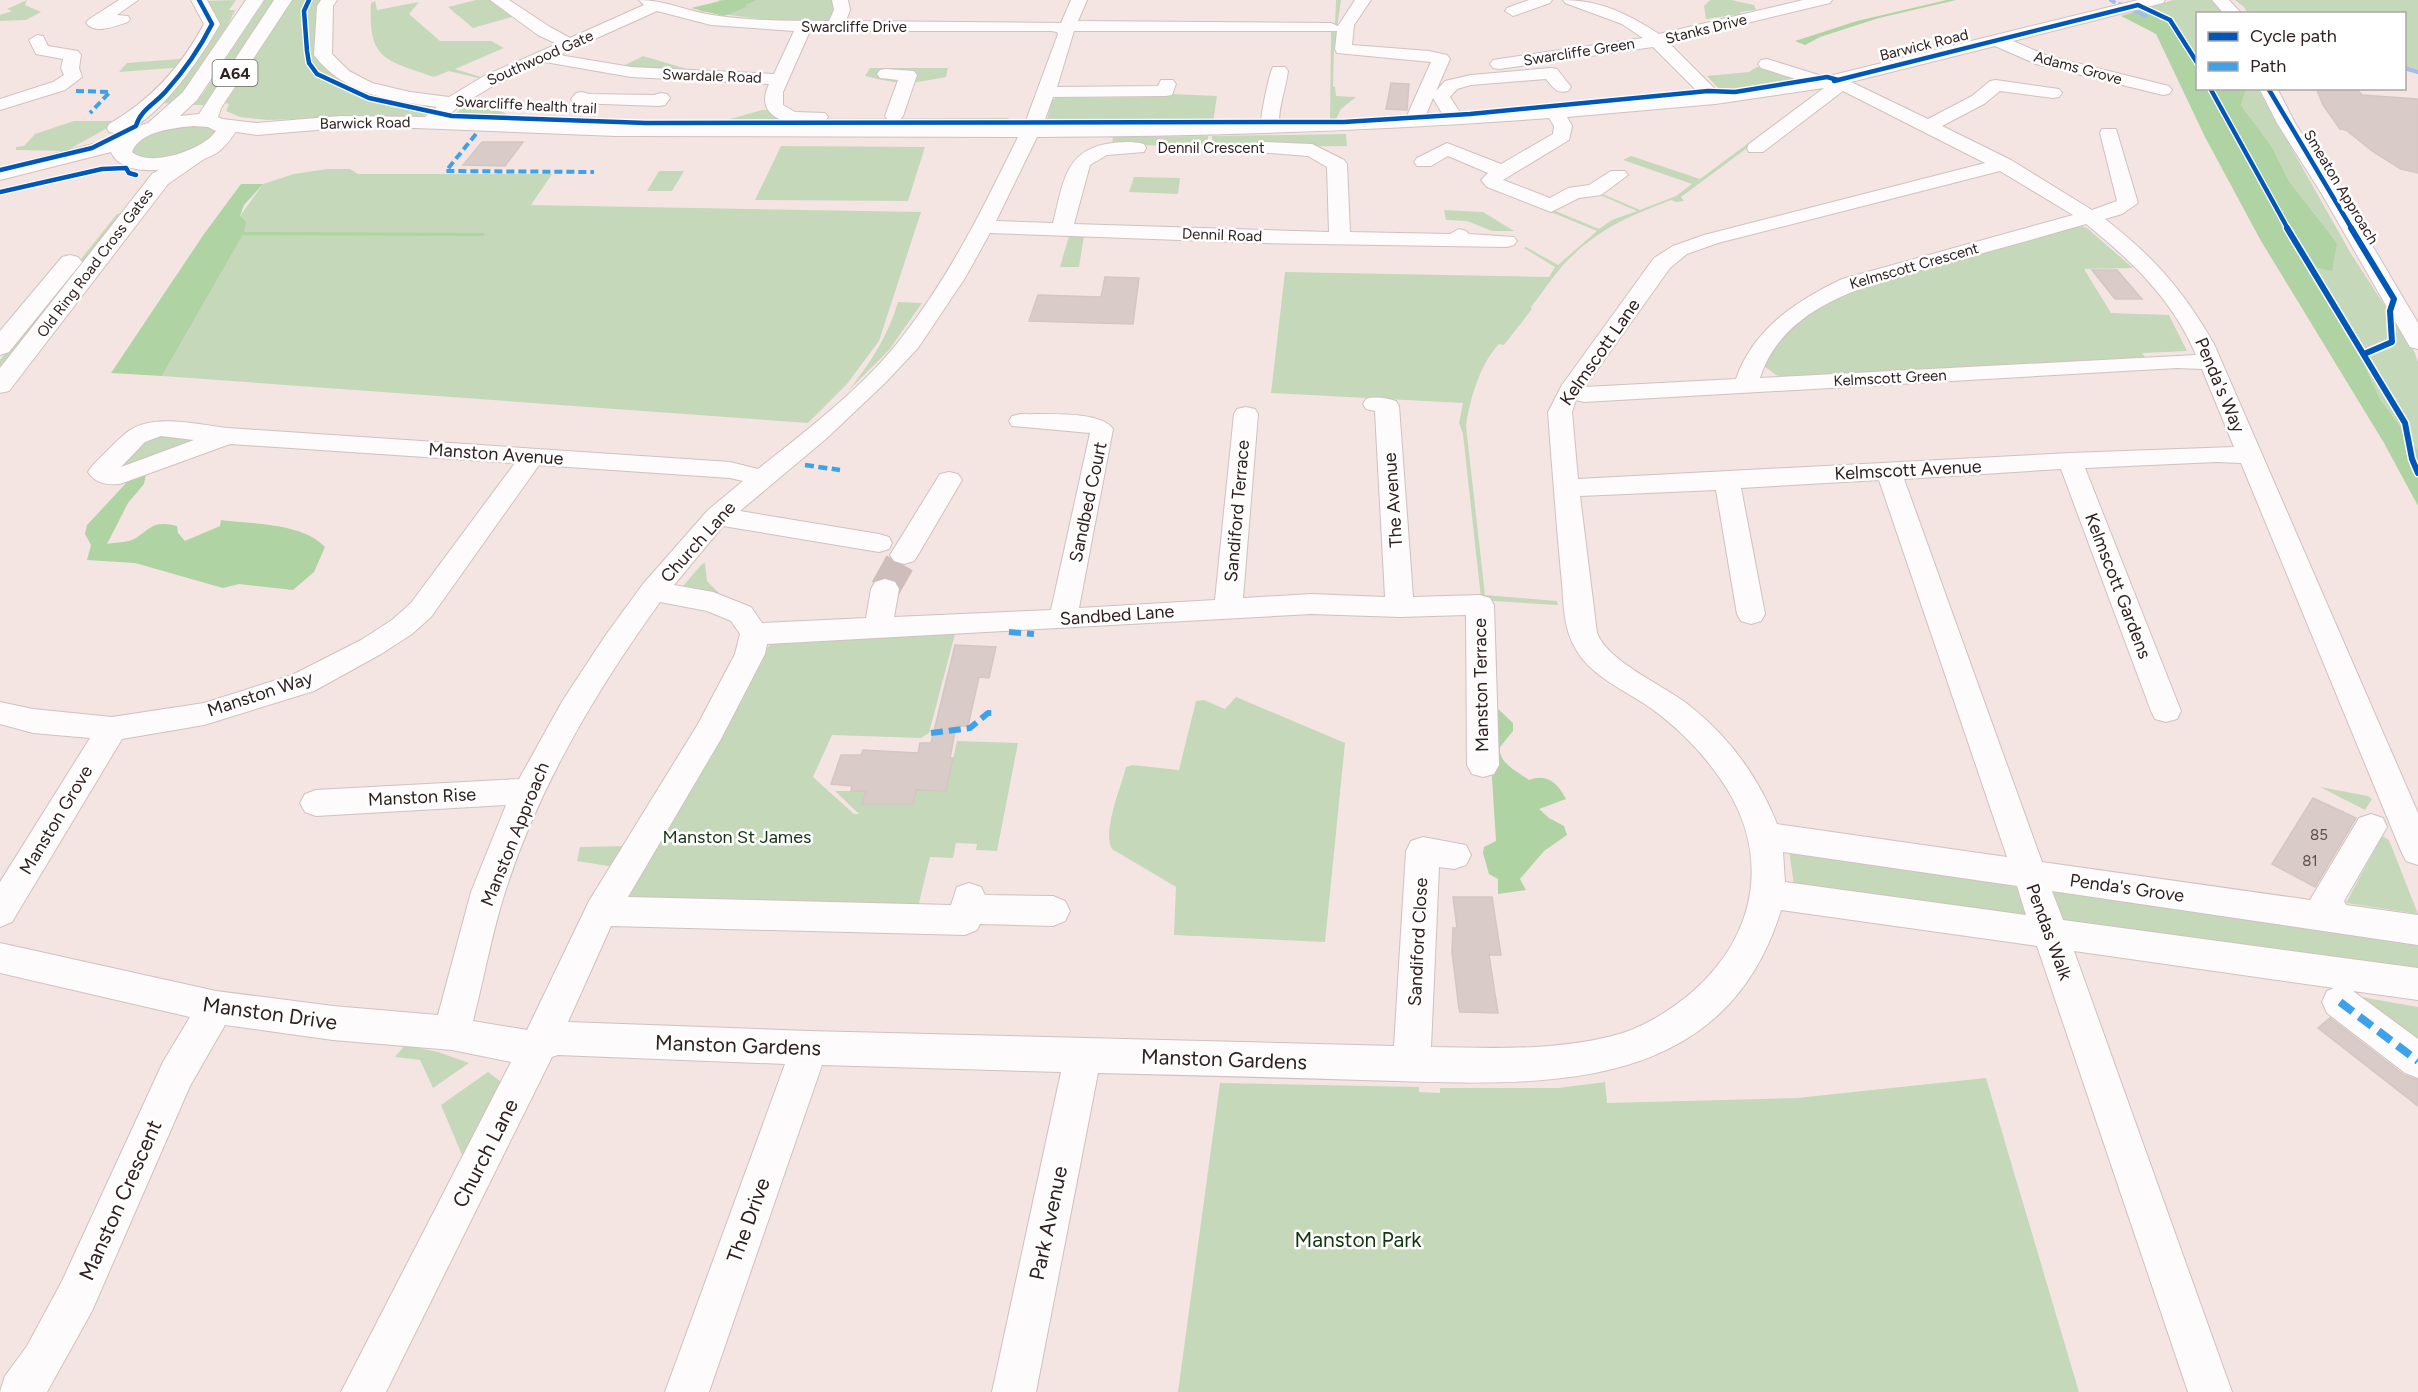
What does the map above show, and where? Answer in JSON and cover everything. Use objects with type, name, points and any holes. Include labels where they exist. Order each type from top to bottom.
[{"type":"main road","name":"A64","points":[[0,186],[87,163],[125,147],[156,127],[190,96],[255,0]]},
{"type":"main road","name":"A64","points":[[211,136],[211,108],[283,0]]},
{"type":"main road","name":"A64","points":[[156,127],[177,122],[211,136]]},
{"type":"main road","name":"A64","points":[[0,174],[125,147],[162,163],[211,136]]},
{"type":"main road","name":"Old Ring Road Cross Gates","points":[[0,385],[160,179],[211,136]]},
{"type":"main road","name":"Old Ring Road Cross Gates","points":[[0,346],[130,185],[136,175],[125,147]]},
{"type":"street","points":[[122,19],[98,25],[94,22],[130,0]]},
{"type":"street","points":[[125,147],[138,117],[155,103],[203,42],[212,24],[199,0]]},
{"type":"street","points":[[329,0],[326,6],[323,55],[345,76],[369,87],[421,100],[452,103]]},
{"type":"street","points":[[498,0],[544,31],[570,44]]},
{"type":"street","points":[[835,27],[842,10],[840,0]]},
{"type":"street","name":"Church Lane","points":[[363,1392],[542,1041],[601,910],[710,731],[750,654],[754,634],[741,614],[714,602],[654,591],[717,516],[846,408],[910,343],[954,278],[983,227],[1034,123],[1047,92],[1066,34],[1066,27],[1079,0]]},
{"type":"street","points":[[1363,0],[1346,25],[1343,49],[1441,59],[1413,123]]},
{"type":"street","points":[[1513,11],[1544,0]]},
{"type":"street","points":[[1571,0],[1628,21],[1659,41],[1667,52],[1715,99]]},
{"type":"street","name":"Stanks Drive","points":[[1659,41],[1665,37],[1824,0]]},
{"type":"street","name":"Barwick Road","points":[[211,136],[363,121],[672,131],[1034,123],[1270,128],[1456,120],[1715,99],[1833,83],[2157,0]]},
{"type":"street","points":[[2220,0],[2232,12]]},
{"type":"street","name":"Southwood Gate","points":[[430,123],[452,103],[490,80],[570,44],[652,3]]},
{"type":"street","name":"Swarcliffe Drive","points":[[652,3],[717,20],[804,27],[1331,28]]},
{"type":"street","points":[[926,26],[932,9]]},
{"type":"street","points":[[1286,9],[1288,27]]},
{"type":"street","points":[[804,27],[774,92],[774,108],[792,117],[894,116],[1034,123]]},
{"type":"street","points":[[0,105],[65,84],[73,77],[70,68],[72,55],[42,50],[38,40]]},
{"type":"street","name":"Adams Grove","points":[[1996,40],[2042,60],[2167,91]]},
{"type":"street","name":"Swarcliffe Green","points":[[1499,64],[1659,41]]},
{"type":"street","name":"Swardale Road","points":[[542,56],[573,65],[644,74],[781,79]]},
{"type":"street","name":"Penda's Way","points":[[1767,64],[1833,83],[1928,126],[2004,164],[2089,216],[2160,279],[2194,325],[2418,851]]},
{"type":"street","points":[[1270,128],[1270,109],[1276,95],[1279,71]]},
{"type":"street","points":[[1456,120],[1442,96],[1466,73],[1553,75]]},
{"type":"street","name":"Swardale Road","points":[[622,100],[644,74]]},
{"type":"street","points":[[886,74],[908,75],[894,116]]},
{"type":"street","points":[[1756,148],[1833,83]]},
{"type":"street","points":[[1047,92],[1166,91],[1167,84]]},
{"type":"street","points":[[1928,126],[1978,100],[1996,85],[2053,93]]},
{"type":"street","name":"Smeaton Approach","points":[[2269,90],[2286,123],[2333,196],[2418,342]]},
{"type":"street","name":"Swardale Road","points":[[582,97],[580,99],[658,101],[661,98]]},
{"type":"street","points":[[1498,178],[1562,136],[1563,126],[1555,113]]},
{"type":"street","name":"Kelmscott Crescent","points":[[1745,386],[1757,356],[1778,331],[1827,294],[1850,284],[2115,210],[2128,203],[2109,133]]},
{"type":"street","name":"Dennil Crescent","points":[[1062,229],[1078,165],[1097,152],[1128,148],[1299,148],[1312,150],[1337,164],[1340,238]]},
{"type":"street","points":[[1424,162],[1447,149],[1551,206],[1575,192],[1594,191],[1618,175]]},
{"type":"street","name":"Kelmscott Lane","points":[[1764,836],[1739,781],[1708,741],[1670,706],[1604,664],[1586,643],[1579,604],[1560,412],[1570,390],[1662,264],[1680,250],[1711,239],[2004,164]]},
{"type":"street","name":"Dennil Road","points":[[983,227],[1507,241]]},
{"type":"street","name":"Kelmscott Green","points":[[1570,390],[1584,395],[2177,361],[2210,362]]},
{"type":"street","name":"The Avenue","points":[[1375,404],[1387,406],[1400,607]]},
{"type":"street","name":"Sandiford Terrace","points":[[1228,608],[1246,414]]},
{"type":"street","name":"Sandbed Court","points":[[1021,421],[1090,424],[1101,429],[1102,434],[1063,619]]},
{"type":"street","name":"Manston Avenue","points":[[228,436],[730,470],[761,478]]},
{"type":"street","name":"Kelmscott Avenue","points":[[1566,488],[1889,472],[2070,460],[2216,454],[2250,456]]},
{"type":"street","name":"Manston Way","points":[[0,713],[33,721],[112,729],[204,714],[303,683],[371,648],[402,627],[428,602],[533,456]]},
{"type":"street","name":"Kelmscott Gardens","points":[[2070,460],[2166,711]]},
{"type":"street","name":"Pendas Walk","points":[[1889,472],[2210,1392]]},
{"type":"street","points":[[904,555],[949,480]]},
{"type":"street","points":[[1726,481],[1751,614]]},
{"type":"street","points":[[717,516],[879,543]]},
{"type":"street","points":[[878,629],[885,589]]},
{"type":"street","name":"Manston Approach","points":[[452,1033],[488,892],[528,791],[574,708],[615,643],[654,591]]},
{"type":"street","name":"Sandbed Lane","points":[[754,634],[1311,604],[1400,607],[1480,604]]},
{"type":"street","name":"Manston Terrace","points":[[1480,604],[1483,765]]},
{"type":"street","name":"Manston Grove","points":[[0,912],[112,729]]},
{"type":"street","name":"Manston Rise","points":[[316,803],[528,791]]},
{"type":"street","points":[[2332,917],[2327,900],[2371,827]]},
{"type":"street","name":"Penda's Grove","points":[[1764,836],[2418,930]]},
{"type":"street","name":"Manston Gardens","points":[[542,1041],[558,1038],[1297,1063],[1556,1063],[1607,1054],[1654,1038],[1694,1014],[1726,984],[1749,950],[1763,913],[1768,874],[1764,836]]},
{"type":"street","name":"Sandiford Close","points":[[1412,1064],[1423,851],[1454,855]]},
{"type":"street","points":[[1767,894],[2418,984]]},
{"type":"street","points":[[601,910],[965,920],[968,903],[1053,911]]},
{"type":"street","name":"Manston Drive","points":[[0,958],[216,1007],[333,1023],[452,1033],[525,1048],[542,1041]]},
{"type":"street","points":[[2340,1002],[2418,1061]]},
{"type":"street","name":"Manston Crescent","points":[[21,1392],[42,1361],[77,1296],[176,1074],[216,1007]]},
{"type":"street","name":"The Drive","points":[[687,1392],[809,1048]]},
{"type":"street","name":"Park Avenue","points":[[1014,1392],[1083,1054]]},
{"type":"green space","points":[[27,0],[25,5],[41,12],[26,20],[0,21],[0,15],[12,11],[7,9]]},
{"type":"green space","points":[[236,0],[229,10],[235,10],[226,29],[177,104],[158,103],[206,42],[203,1]]},
{"type":"green space","points":[[264,0],[276,0],[205,105],[191,105],[202,95]]},
{"type":"green space","points":[[292,0],[323,0],[321,61],[344,79],[430,106],[433,111],[419,118],[346,117],[267,120],[240,117],[226,111],[229,104],[225,103]]},
{"type":"green space","points":[[476,0],[498,0],[519,15],[473,28],[448,7]]},
{"type":"green space","points":[[720,0],[835,0],[837,3],[831,23],[784,22],[698,11]]},
{"type":"green space","points":[[725,0],[756,0],[724,16],[691,8]]},
{"type":"green space","points":[[1336,0],[1341,0],[1334,50],[1333,86],[1336,96],[1356,97],[1341,109],[1335,121],[1330,121],[1331,28],[1335,24]]},
{"type":"green space","points":[[1710,0],[1731,0],[1754,5],[1756,10],[1706,19],[1704,6]]},
{"type":"green space","points":[[1947,0],[1956,0],[1879,18],[1820,37],[1805,45],[1795,41],[1857,21]]},
{"type":"green space","points":[[2173,0],[2212,0],[2223,12],[2196,12],[2196,50],[2187,49],[2174,29],[2150,7]]},
{"type":"green space","points":[[2235,0],[2418,0],[2418,72],[2406,69],[2406,12],[2247,12]]},
{"type":"green space","points":[[375,1],[377,10],[419,2],[409,14],[440,41],[491,41],[504,48],[455,69],[481,77],[478,78],[449,71],[434,77],[403,66],[383,55],[377,47],[371,22],[371,3]]},
{"type":"green space","points":[[2150,7],[2174,29],[2187,49],[2196,50],[2196,90],[2246,90],[2241,105],[2272,147],[2289,181],[2337,243],[2332,271],[2315,267],[2345,322],[2380,399],[2418,450],[2418,506],[2384,443],[2261,241],[2205,137],[2156,34],[2121,16]]},
{"type":"green space","points":[[643,56],[704,74],[615,70]]},
{"type":"green space","points":[[191,58],[185,67],[119,72],[127,63]]},
{"type":"green space","points":[[1757,67],[1800,79],[1800,81],[1725,91],[1719,89],[1707,76],[1749,72]]},
{"type":"green space","points":[[870,68],[948,68],[946,77],[906,83],[865,76]]},
{"type":"green space","points":[[2246,90],[2259,90],[2350,252],[2414,351],[2418,362],[2418,450],[2380,399],[2345,322],[2314,266],[2337,243],[2289,181],[2272,147],[2241,105]]},
{"type":"green space","points":[[1819,91],[1823,92],[1681,197],[1684,201],[1671,200],[1630,217],[1594,238],[1560,268],[1504,345],[1499,344],[1486,361],[1473,393],[1466,426],[1485,595],[1557,601],[1558,605],[1494,601],[1490,603],[1481,598],[1463,434],[1459,423],[1463,403],[1271,393],[1285,272],[1549,277],[1555,267],[1524,248],[1558,265],[1597,231],[1551,212],[1553,210],[1599,229],[1612,220],[1637,211],[1598,194],[1600,193],[1640,210],[1676,196],[1692,184],[1623,160],[1631,156],[1700,179]]},
{"type":"green space","points":[[1151,93],[1217,96],[1213,122],[1055,122],[1047,119],[1052,100],[1064,94],[1065,98],[1151,97]]},
{"type":"green space","points":[[476,96],[506,114],[497,123],[447,121]]},
{"type":"green space","points":[[762,110],[770,110],[793,119],[1009,118],[1005,122],[713,124]]},
{"type":"green space","points":[[74,121],[120,121],[66,151],[16,150],[16,147],[24,146],[35,134]]},
{"type":"green space","points":[[204,124],[216,130],[213,141],[184,154],[151,159],[132,152],[132,147],[139,140],[156,131]]},
{"type":"green space","points":[[1346,134],[1347,146],[1224,147],[1212,141],[1212,136]]},
{"type":"green space","points":[[1208,136],[1208,141],[1196,147],[1112,144],[1113,137]]},
{"type":"green space","points":[[781,146],[925,147],[908,201],[755,200]]},
{"type":"green space","points":[[327,169],[350,169],[358,174],[552,174],[531,205],[921,212],[879,341],[847,384],[808,423],[162,376],[243,235],[273,235],[275,233],[244,232],[240,216],[263,184],[294,174]]},
{"type":"green space","points":[[659,171],[684,171],[672,191],[647,191]]},
{"type":"green space","points":[[1134,177],[1180,178],[1178,194],[1129,192]]},
{"type":"green space","points":[[241,184],[263,184],[244,205],[240,216],[246,222],[244,232],[485,233],[483,236],[243,235],[162,376],[111,373],[204,234]]},
{"type":"green space","points":[[1444,210],[1483,212],[1514,231],[1492,231],[1467,221],[1446,220]]},
{"type":"green space","points":[[128,213],[0,373],[0,360],[117,214]]},
{"type":"green space","points":[[2076,224],[2087,228],[2133,268],[2084,269],[2111,313],[2169,315],[2187,351],[2142,353],[2145,357],[1785,378],[1776,375],[1764,366],[1764,359],[1806,316],[1831,299],[1858,285]]},
{"type":"green space","points":[[1069,236],[1084,236],[1079,267],[1060,267]]},
{"type":"green space","points":[[898,302],[922,303],[889,350],[849,390],[878,348]]},
{"type":"green space","points":[[155,435],[199,439],[125,472],[118,465],[146,438]]},
{"type":"green space","points":[[146,474],[144,484],[128,503],[107,544],[133,540],[158,524],[177,526],[178,533],[185,541],[220,526],[221,520],[277,526],[304,533],[325,547],[314,572],[293,590],[239,584],[223,588],[135,563],[87,560],[91,545],[85,534],[87,525],[129,480]]},
{"type":"green space","points":[[705,563],[707,581],[719,593],[717,595],[683,586]]},
{"type":"green space","name":"Manston St James","points":[[956,630],[929,733],[921,738],[832,735],[813,777],[854,814],[859,814],[835,791],[866,791],[863,804],[912,804],[916,790],[946,791],[957,741],[1018,743],[997,851],[976,850],[977,844],[956,843],[953,858],[930,857],[918,907],[624,902],[764,651],[772,643]]},
{"type":"green space","points":[[1491,640],[1496,643],[1497,708],[1513,723],[1513,731],[1500,747],[1500,753],[1505,762],[1529,780],[1547,779],[1560,789],[1566,799],[1539,809],[1549,818],[1564,826],[1567,835],[1544,851],[1520,879],[1526,890],[1498,894],[1498,879],[1489,874],[1483,853],[1484,847],[1496,841],[1489,731]]},
{"type":"green space","points":[[1236,697],[1345,743],[1325,942],[1174,935],[1176,887],[1112,849],[1109,832],[1126,767],[1132,765],[1179,770],[1196,701],[1204,700],[1225,709]]},
{"type":"green space","points":[[2320,787],[2368,796],[2372,799],[2365,810]]},
{"type":"green space","points":[[2382,836],[2389,840],[2418,914],[2346,903]]},
{"type":"green space","points":[[631,846],[614,867],[577,861],[580,847]]},
{"type":"green space","points":[[1789,850],[2418,938],[2418,976],[1794,886]]},
{"type":"green space","points":[[2355,996],[2418,1007],[2418,1045]]},
{"type":"green space","points":[[405,1045],[438,1052],[469,1063],[433,1088],[420,1060],[395,1057]]},
{"type":"green space","points":[[488,1072],[500,1081],[503,1089],[465,1162],[441,1105]]},
{"type":"green space","name":"Manston Park","points":[[1986,1078],[2079,1392],[1178,1392],[1220,1083],[1419,1087],[1419,1092],[1440,1093],[1440,1088],[1558,1088],[1605,1082],[1607,1103],[1797,1098]]},
{"type":"building","points":[[1391,83],[1409,84],[1407,110],[1386,109]]},
{"type":"building","points":[[2317,90],[2358,90],[2362,95],[2418,99],[2418,173],[2401,169],[2372,151],[2346,130],[2340,129],[2323,105]]},
{"type":"building","points":[[482,142],[523,142],[505,166],[463,165]]},
{"type":"building","points":[[2092,270],[2117,270],[2142,299],[2115,299]]},
{"type":"building","points":[[1105,277],[1139,278],[1133,324],[1029,321],[1038,295],[1101,297]]},
{"type":"building","name":"Manston St James","points":[[955,645],[996,647],[989,678],[979,677],[968,726],[956,726],[950,758],[953,758],[946,791],[916,790],[913,804],[862,804],[866,791],[851,791],[852,786],[831,784],[841,755],[861,755],[863,750],[918,753],[920,743],[931,743]]},
{"type":"building","points":[[2313,798],[2356,818],[2315,887],[2272,864]]},
{"type":"building","points":[[1453,897],[1492,897],[1501,955],[1489,955],[1498,1013],[1460,1012],[1452,952],[1453,928],[1457,928]]},
{"type":"building","points":[[2330,1018],[2404,1075],[2418,1080],[2418,1106],[2318,1028]]},
{"type":"waterway","points":[[2120,4],[2146,16]]},
{"type":"waterway","points":[[2406,69],[2418,72]]},
{"type":"tunnel","points":[[885,589],[904,555]]},
{"type":"marked path","points":[[76,91],[110,92],[90,113]]},
{"type":"marked path","points":[[476,134],[446,171],[594,172]]},
{"type":"marked path","points":[[805,465],[840,470]]},
{"type":"marked path","points":[[1009,632],[1034,634]]},
{"type":"marked path","points":[[931,733],[970,728],[988,713],[994,713]]},
{"type":"marked path","points":[[2340,1002],[2418,1061]]},
{"type":"cycle path","points":[[0,170],[92,148],[136,126],[138,117],[166,91],[203,42],[212,24],[199,0]]},
{"type":"cycle path","name":"Swarcliffe health trail","points":[[309,0],[304,11],[307,51],[309,63],[317,74],[369,98],[452,116],[646,123],[1344,122],[1470,114],[1708,91],[1735,92],[1827,77],[1838,80]]},
{"type":"cycle path","points":[[1834,81],[2138,5],[2170,20],[2196,61]]},
{"type":"cycle path","points":[[2211,90],[2304,258],[2405,423],[2412,459],[2418,473]]},
{"type":"cycle path","points":[[2269,90],[2394,299],[2390,311],[2392,342],[2364,354]]},
{"type":"cycle path","points":[[0,192],[102,169],[126,168],[129,173],[136,175]]}]
